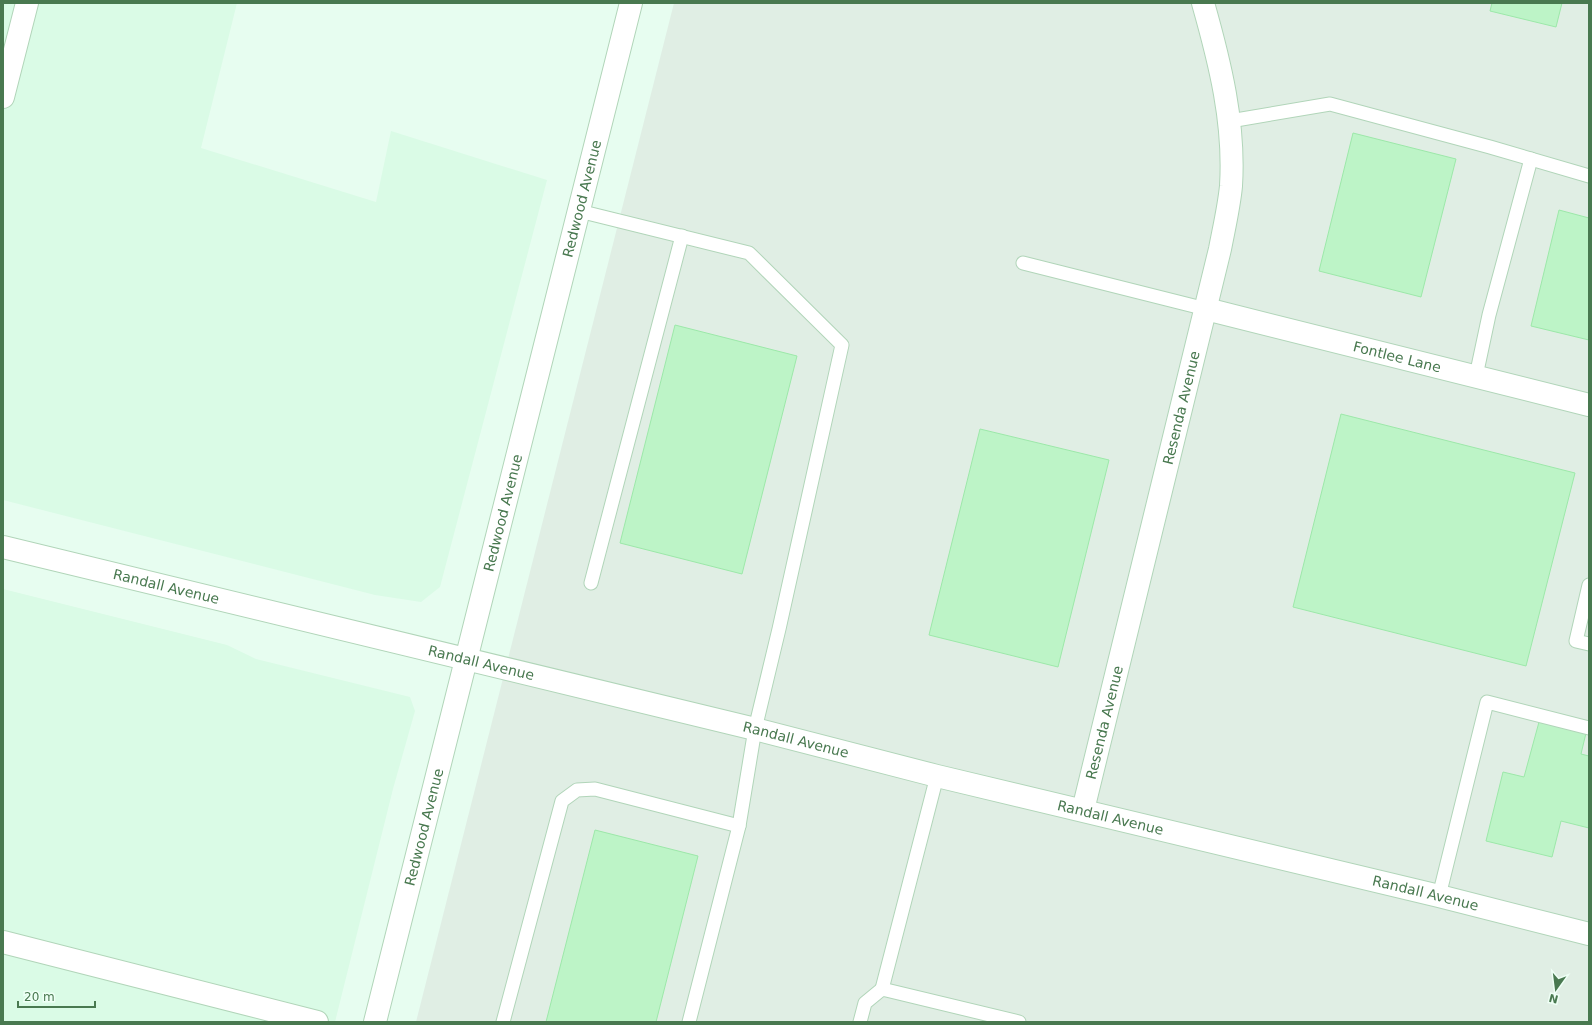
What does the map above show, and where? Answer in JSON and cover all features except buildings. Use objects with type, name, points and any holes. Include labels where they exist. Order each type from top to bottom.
[{"type":"street","points":[[3,98],[27,3]]},
{"type":"street","name":"Redwood Avenue","points":[[375,1022],[631,3]]},
{"type":"street","name":"Resenda Avenue","points":[[1083,810],[1206,309],[1220,249],[1231,187],[1232,156],[1230,121],[1221,73],[1203,3]]},
{"type":"street","name":"Fontlee Lane","points":[[1206,309],[1589,405]]},
{"type":"street","name":"Randall Avenue","points":[[3,547],[755,729],[937,776],[1439,896],[1589,934]]},
{"type":"street","points":[[3,942],[317,1022]]},
{"type":"lane","points":[[1230,121],[1330,104],[1490,147],[1530,160],[1589,176]]},
{"type":"lane","points":[[1476,376],[1489,315],[1530,160]]},
{"type":"lane","points":[[579,211],[749,253],[842,345],[779,629],[755,729],[739,826],[689,1022]]},
{"type":"lane","points":[[591,583],[682,236]]},
{"type":"lane","points":[[1023,263],[1206,309]]},
{"type":"lane","points":[[1589,585],[1576,641],[1589,644]]},
{"type":"lane","points":[[1439,896],[1488,702],[1589,728]]},
{"type":"lane","points":[[860,1022],[865,1003],[882,989],[937,776]]},
{"type":"lane","points":[[502,1022],[562,801],[577,790],[595,789],[739,826]]},
{"type":"lane","points":[[882,989],[1019,1022]]},
{"type":"shaded area","points":[[3,3],[237,3],[201,148],[376,202],[391,131],[547,180],[440,587],[421,602],[375,595],[3,500]]},
{"type":"shaded area","points":[[674,3],[1589,3],[1589,1022],[416,1022]]},
{"type":"shaded area","points":[[3,589],[227,645],[256,659],[410,697],[415,711],[393,789],[335,1022],[3,1022]]}]
